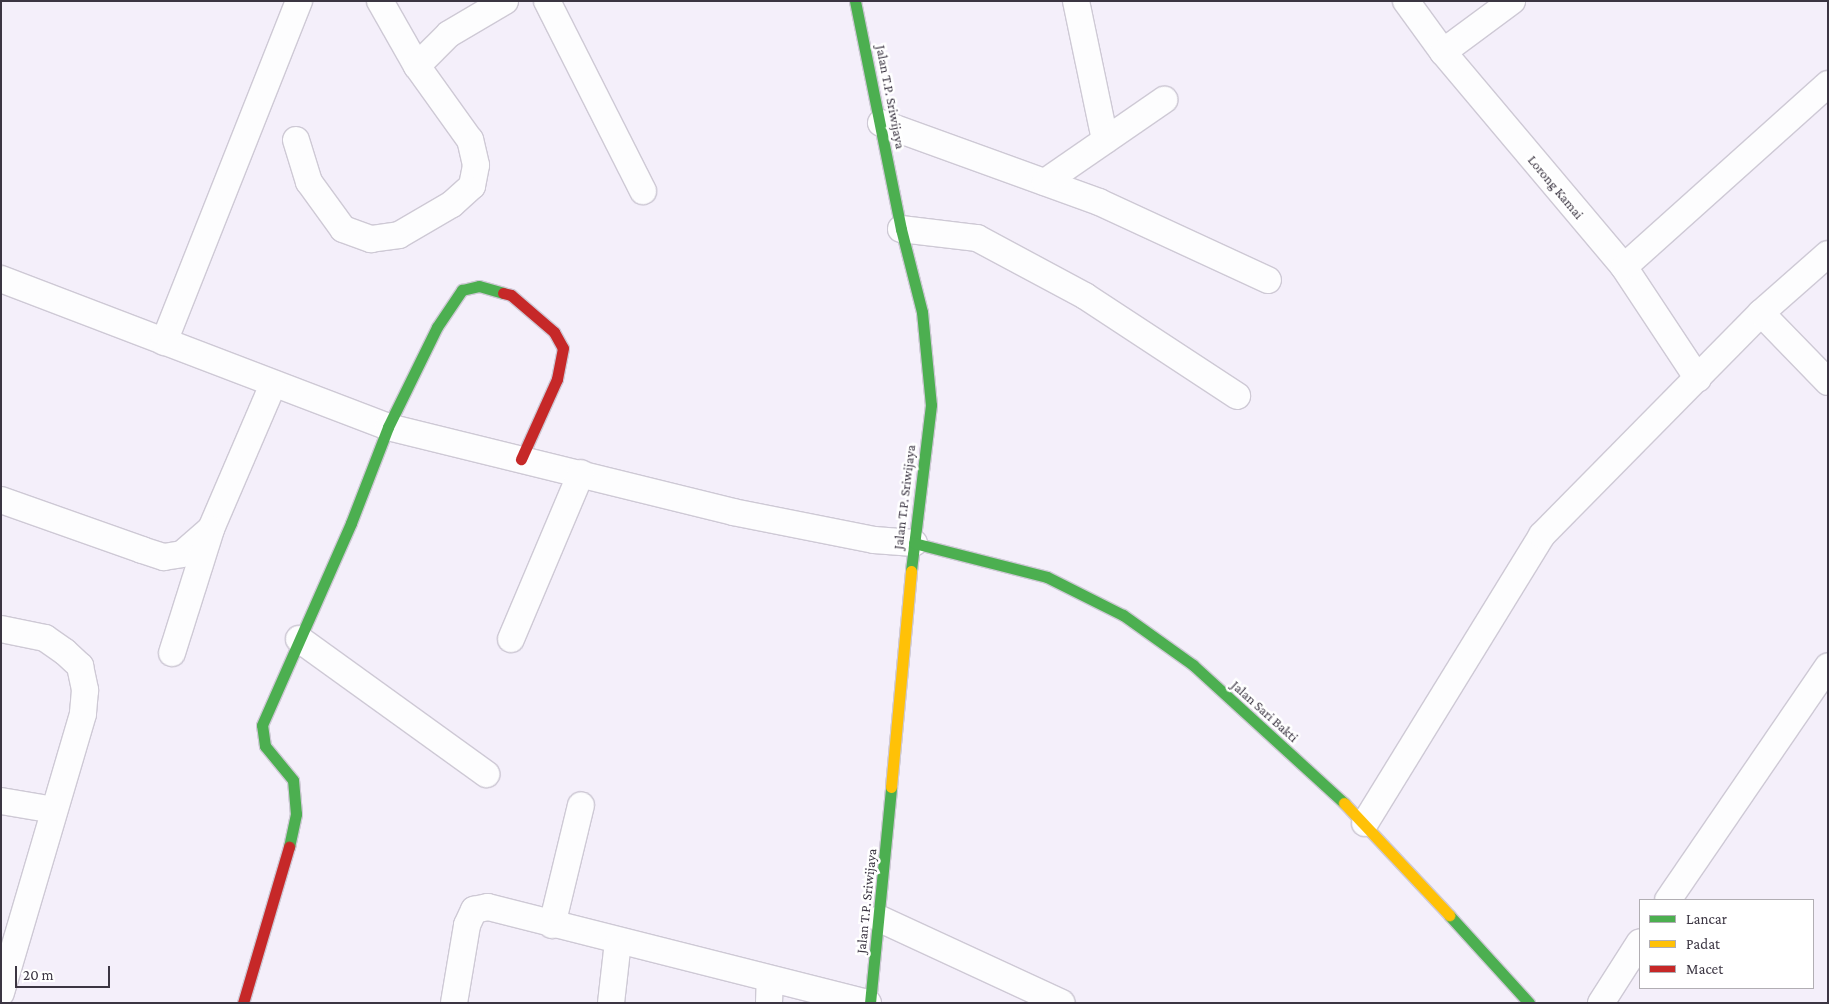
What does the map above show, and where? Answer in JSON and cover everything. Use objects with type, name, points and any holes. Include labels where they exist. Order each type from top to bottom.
[{"type":"main road","name":"Jalan T.P. Sriwijaya","points":[[855,1],[881,123],[900,229],[922,312],[930,405],[914,542],[880,919],[869,1003]]},
{"type":"main road","points":[[243,1003],[288,853],[296,814],[293,780],[264,746],[262,725],[351,523],[388,427],[453,299],[462,290],[479,286],[511,295],[554,332],[563,348],[557,378],[521,459]]},
{"type":"main road","name":"Jalan Sari Bakti","points":[[914,542],[1047,577],[1123,614],[1193,666],[1365,823],[1529,1003]]},
{"type":"street","points":[[164,342],[300,1]]},
{"type":"street","points":[[296,140],[309,182],[343,229],[371,239],[399,235],[452,204],[472,186],[476,165],[470,140],[418,66],[380,1]]},
{"type":"street","points":[[418,66],[449,34],[506,1]]},
{"type":"street","points":[[547,1],[642,191]]},
{"type":"street","points":[[1076,1],[1105,140]]},
{"type":"street","name":"Lorong Kamai","points":[[1406,1],[1443,52],[1624,267],[1698,379]]},
{"type":"street","points":[[1443,52],[1512,1]]},
{"type":"street","points":[[1624,267],[1828,84]]},
{"type":"street","points":[[1045,182],[1164,100]]},
{"type":"street","points":[[881,123],[1099,202],[1268,280]]},
{"type":"street","points":[[900,229],[977,238],[1085,296],[1237,396]]},
{"type":"street","points":[[1365,823],[1542,535],[1698,379],[1761,313],[1828,254]]},
{"type":"street","points":[[1,279],[388,427],[732,512],[874,540],[914,542]]},
{"type":"street","points":[[1761,313],[1828,382]]},
{"type":"street","points":[[172,653],[211,529],[273,384]]},
{"type":"street","points":[[512,639],[581,474]]},
{"type":"street","points":[[1,500],[164,557],[182,554],[211,529]]},
{"type":"street","points":[[1,629],[45,638],[80,666],[85,690],[83,714],[1,993]]},
{"type":"street","points":[[299,639],[486,774]]},
{"type":"street","points":[[1669,899],[1828,666]]},
{"type":"street","points":[[1,801],[54,810]]},
{"type":"street","points":[[552,925],[581,805]]},
{"type":"street","points":[[454,1003],[467,925],[474,910],[488,907],[618,942],[770,991],[869,1003]]},
{"type":"street","points":[[880,919],[1062,1003]]},
{"type":"street","points":[[612,1003],[618,942]]},
{"type":"street","points":[[1601,1003],[1639,944]]},
{"type":"traffic: fast","points":[[855,1],[901,229],[922,312],[931,405],[911,571]]},
{"type":"traffic: fast","points":[[289,847],[296,814],[293,780],[265,746],[262,725],[351,523],[388,427],[437,327],[462,290],[479,286],[503,293]]},
{"type":"traffic: fast","points":[[914,543],[1047,577],[1123,615],[1193,665],[1344,803]]},
{"type":"traffic: fast","points":[[870,1003],[891,787]]},
{"type":"traffic: fast","points":[[1449,915],[1529,1003]]},
{"type":"traffic: slow","points":[[891,787],[911,571]]},
{"type":"traffic: slow","points":[[1344,803],[1449,915]]},
{"type":"traffic: jam","points":[[503,293],[511,295],[554,332],[563,348],[557,379],[521,459]]},
{"type":"traffic: jam","points":[[243,1003],[289,847]]}]
